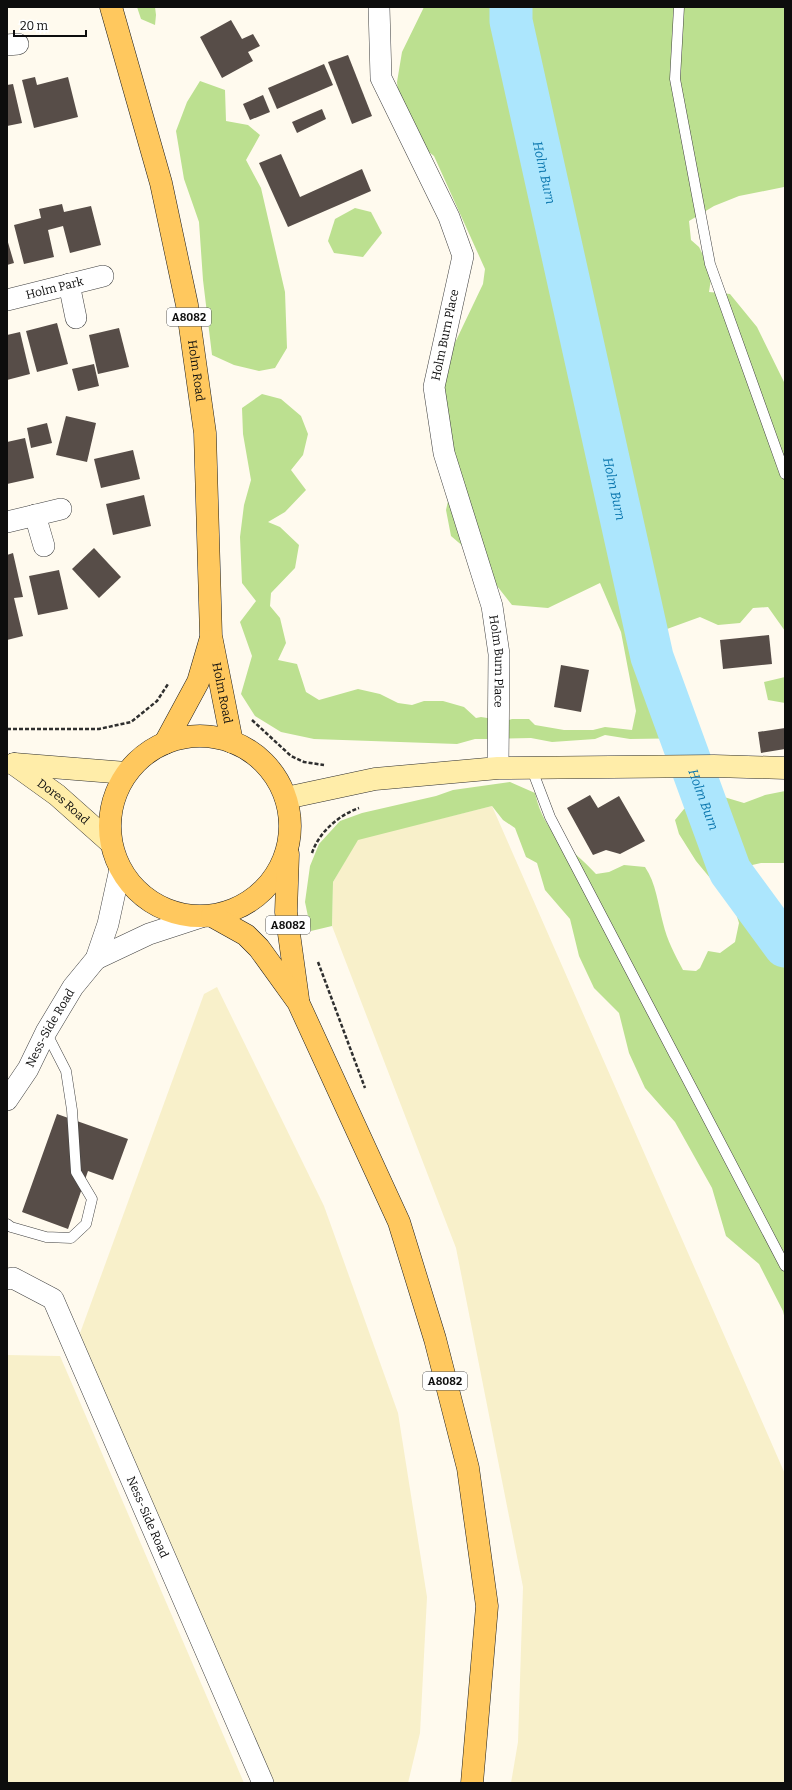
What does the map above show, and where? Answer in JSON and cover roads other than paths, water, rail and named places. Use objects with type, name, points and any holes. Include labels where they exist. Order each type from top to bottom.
[{"type":"main road","name":"Holm Road","points":[[111,7],[161,183],[187,304],[205,433],[211,636],[232,742]]},
{"type":"main road","points":[[165,743],[198,682],[211,636]]},
{"type":"main road","name":"A8082","points":[[288,847],[278,871],[262,892],[239,908],[207,916],[182,915],[152,903],[137,892],[120,869],[111,843],[110,819],[114,798],[126,773],[144,755],[165,743],[189,737],[210,736],[232,742],[247,749],[275,776],[286,798],[290,822],[286,912],[298,1002]]},
{"type":"main road","name":"Dores Road","points":[[11,764],[126,773]]},
{"type":"main road","name":"Dores Road","points":[[11,764],[57,795],[111,843]]},
{"type":"main road","points":[[286,798],[375,779],[498,768],[638,766],[785,768]]},
{"type":"main road","name":"A8082","points":[[207,916],[246,935],[259,948],[298,1002],[399,1222],[435,1339],[468,1468],[487,1606],[472,1783]]},
{"type":"street","name":"Holm Burn Place","points":[[379,7],[382,78],[449,217],[463,256],[434,387],[444,453],[492,606],[499,654],[498,768]]},
{"type":"street","name":"Holm Park","points":[[7,300],[103,276]]},
{"type":"street","points":[[69,284],[76,318]]},
{"type":"street","points":[[7,522],[61,509]]},
{"type":"street","points":[[35,515],[44,546]]},
{"type":"street","name":"Ness-Side Road","points":[[7,1100],[28,1070],[46,1032],[73,987],[96,959],[108,924],[120,869]]},
{"type":"street","name":"Ness-Side Road","points":[[96,959],[149,934],[207,916]]},
{"type":"street","name":"Ness-Side Road","points":[[7,1279],[13,1278],[53,1299],[263,1783]]},
{"type":"lane","points":[[679,7],[675,79],[710,264],[785,474]]},
{"type":"lane","points":[[532,767],[550,817],[785,1266]]},
{"type":"lane","points":[[7,1224],[11,1227],[46,1237],[71,1238],[86,1224],[92,1199],[76,1172],[72,1110],[66,1071],[46,1032]]},
{"type":"waterway","name":"Holm Burn","points":[[511,7],[511,21],[652,657],[730,871],[785,946]]}]
